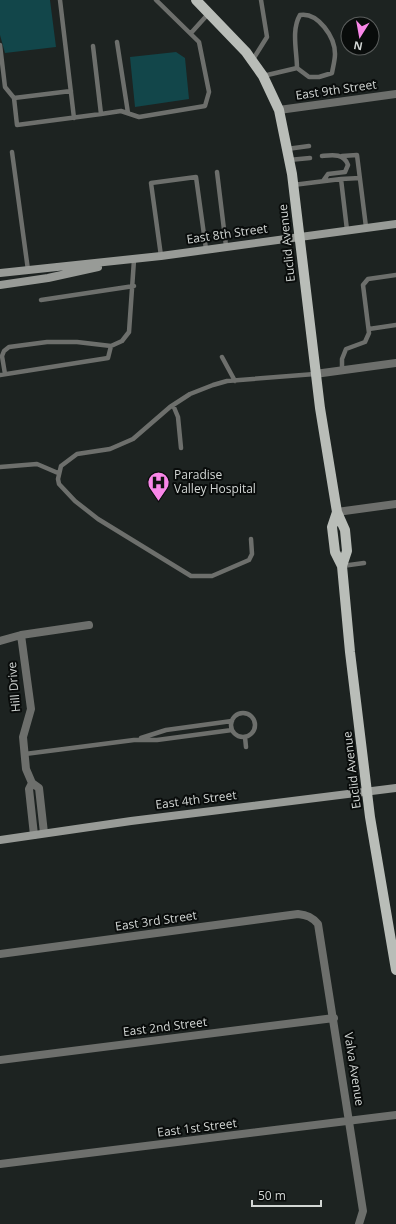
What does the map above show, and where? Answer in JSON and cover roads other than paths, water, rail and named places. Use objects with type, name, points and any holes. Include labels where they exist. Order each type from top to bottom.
[{"type":"main road","name":"Euclid Avenue","points":[[196,0],[246,52],[263,76],[279,110],[293,185],[316,374],[337,512],[332,526],[332,532],[335,552],[342,566],[350,652],[368,790],[370,817],[396,970]]},
{"type":"main road","name":"East 8th Street","points":[[0,285],[48,278],[134,260],[226,246],[396,224]]},
{"type":"main road","name":"East 8th Street","points":[[0,273],[134,260]]},
{"type":"main road","name":"East 4th Street","points":[[0,840],[368,790],[396,788]]},
{"type":"street","name":"East 9th Street","points":[[279,110],[396,94]]},
{"type":"street","points":[[316,374],[396,363]]},
{"type":"street","points":[[337,512],[396,504]]},
{"type":"street","points":[[0,641],[21,635],[89,625]]},
{"type":"street","name":"Hill Drive","points":[[21,635],[30,709],[24,737],[26,770],[32,783],[39,788],[44,833]]},
{"type":"street","name":"Hill Drive","points":[[32,783],[29,789],[34,835]]},
{"type":"street","name":"East 3rd Street","points":[[0,954],[298,914],[307,915],[314,919]]},
{"type":"street","name":"Valva Avenue","points":[[314,919],[318,924],[364,1211],[359,1224]]},
{"type":"street","name":"East 2nd Street","points":[[0,1060],[334,1018]]},
{"type":"street","name":"East 1st Street","points":[[0,1164],[396,1115]]},
{"type":"lane","points":[[60,0],[74,118]]},
{"type":"lane","points":[[0,45],[5,87],[14,98],[18,125],[121,111],[139,117],[205,106],[209,92],[200,42],[156,0]]},
{"type":"lane","points":[[252,61],[267,37],[261,0]]},
{"type":"lane","points":[[191,33],[209,13]]},
{"type":"lane","points":[[306,14],[322,24],[332,39],[335,53],[332,73],[328,75],[309,77],[297,68],[295,32],[297,20],[300,15],[306,14]]},
{"type":"lane","points":[[117,42],[128,113]]},
{"type":"lane","points":[[93,46],[101,114]]},
{"type":"lane","points":[[263,76],[297,68]]},
{"type":"lane","points":[[14,98],[71,91]]},
{"type":"lane","points":[[287,149],[309,146]]},
{"type":"lane","points":[[12,152],[28,270]]},
{"type":"lane","points":[[322,156],[357,155],[366,227]]},
{"type":"lane","points":[[323,181],[328,174],[345,172],[347,170],[346,160],[342,156]]},
{"type":"lane","points":[[289,160],[310,158]]},
{"type":"lane","points":[[217,172],[226,246]]},
{"type":"lane","points":[[160,256],[151,183],[196,177],[206,249]]},
{"type":"lane","points":[[293,185],[360,178]]},
{"type":"lane","points":[[342,179],[347,230]]},
{"type":"lane","points":[[111,346],[108,358],[2,375],[2,356],[4,351],[9,347],[47,342],[77,342],[111,346],[122,341],[129,332],[134,286],[134,260]]},
{"type":"lane","points":[[342,370],[342,359],[346,350],[364,342],[369,332],[363,285],[368,279],[396,275]]},
{"type":"lane","points":[[40,300],[134,286]]},
{"type":"lane","points":[[369,329],[396,325]]},
{"type":"lane","points":[[222,357],[235,381]]},
{"type":"lane","points":[[251,539],[252,554],[249,560],[212,576],[191,576],[98,519],[75,501],[59,484],[58,473],[66,461],[77,454],[110,449],[133,439],[173,405],[190,394],[213,384],[316,374]]},
{"type":"lane","points":[[173,405],[178,417],[181,448]]},
{"type":"lane","points":[[0,467],[37,464],[58,473]]},
{"type":"lane","points":[[342,566],[364,563]]},
{"type":"lane","points":[[134,740],[166,730],[232,721],[240,714],[251,716],[255,727],[251,734],[245,737],[238,736],[232,730],[232,721]]},
{"type":"lane","points":[[25,754],[134,740],[157,740],[232,730]]},
{"type":"lane","points":[[245,737],[246,747]]},
{"type":"place","name":"Paradise Valley Hospital","points":[[158,502]]}]
